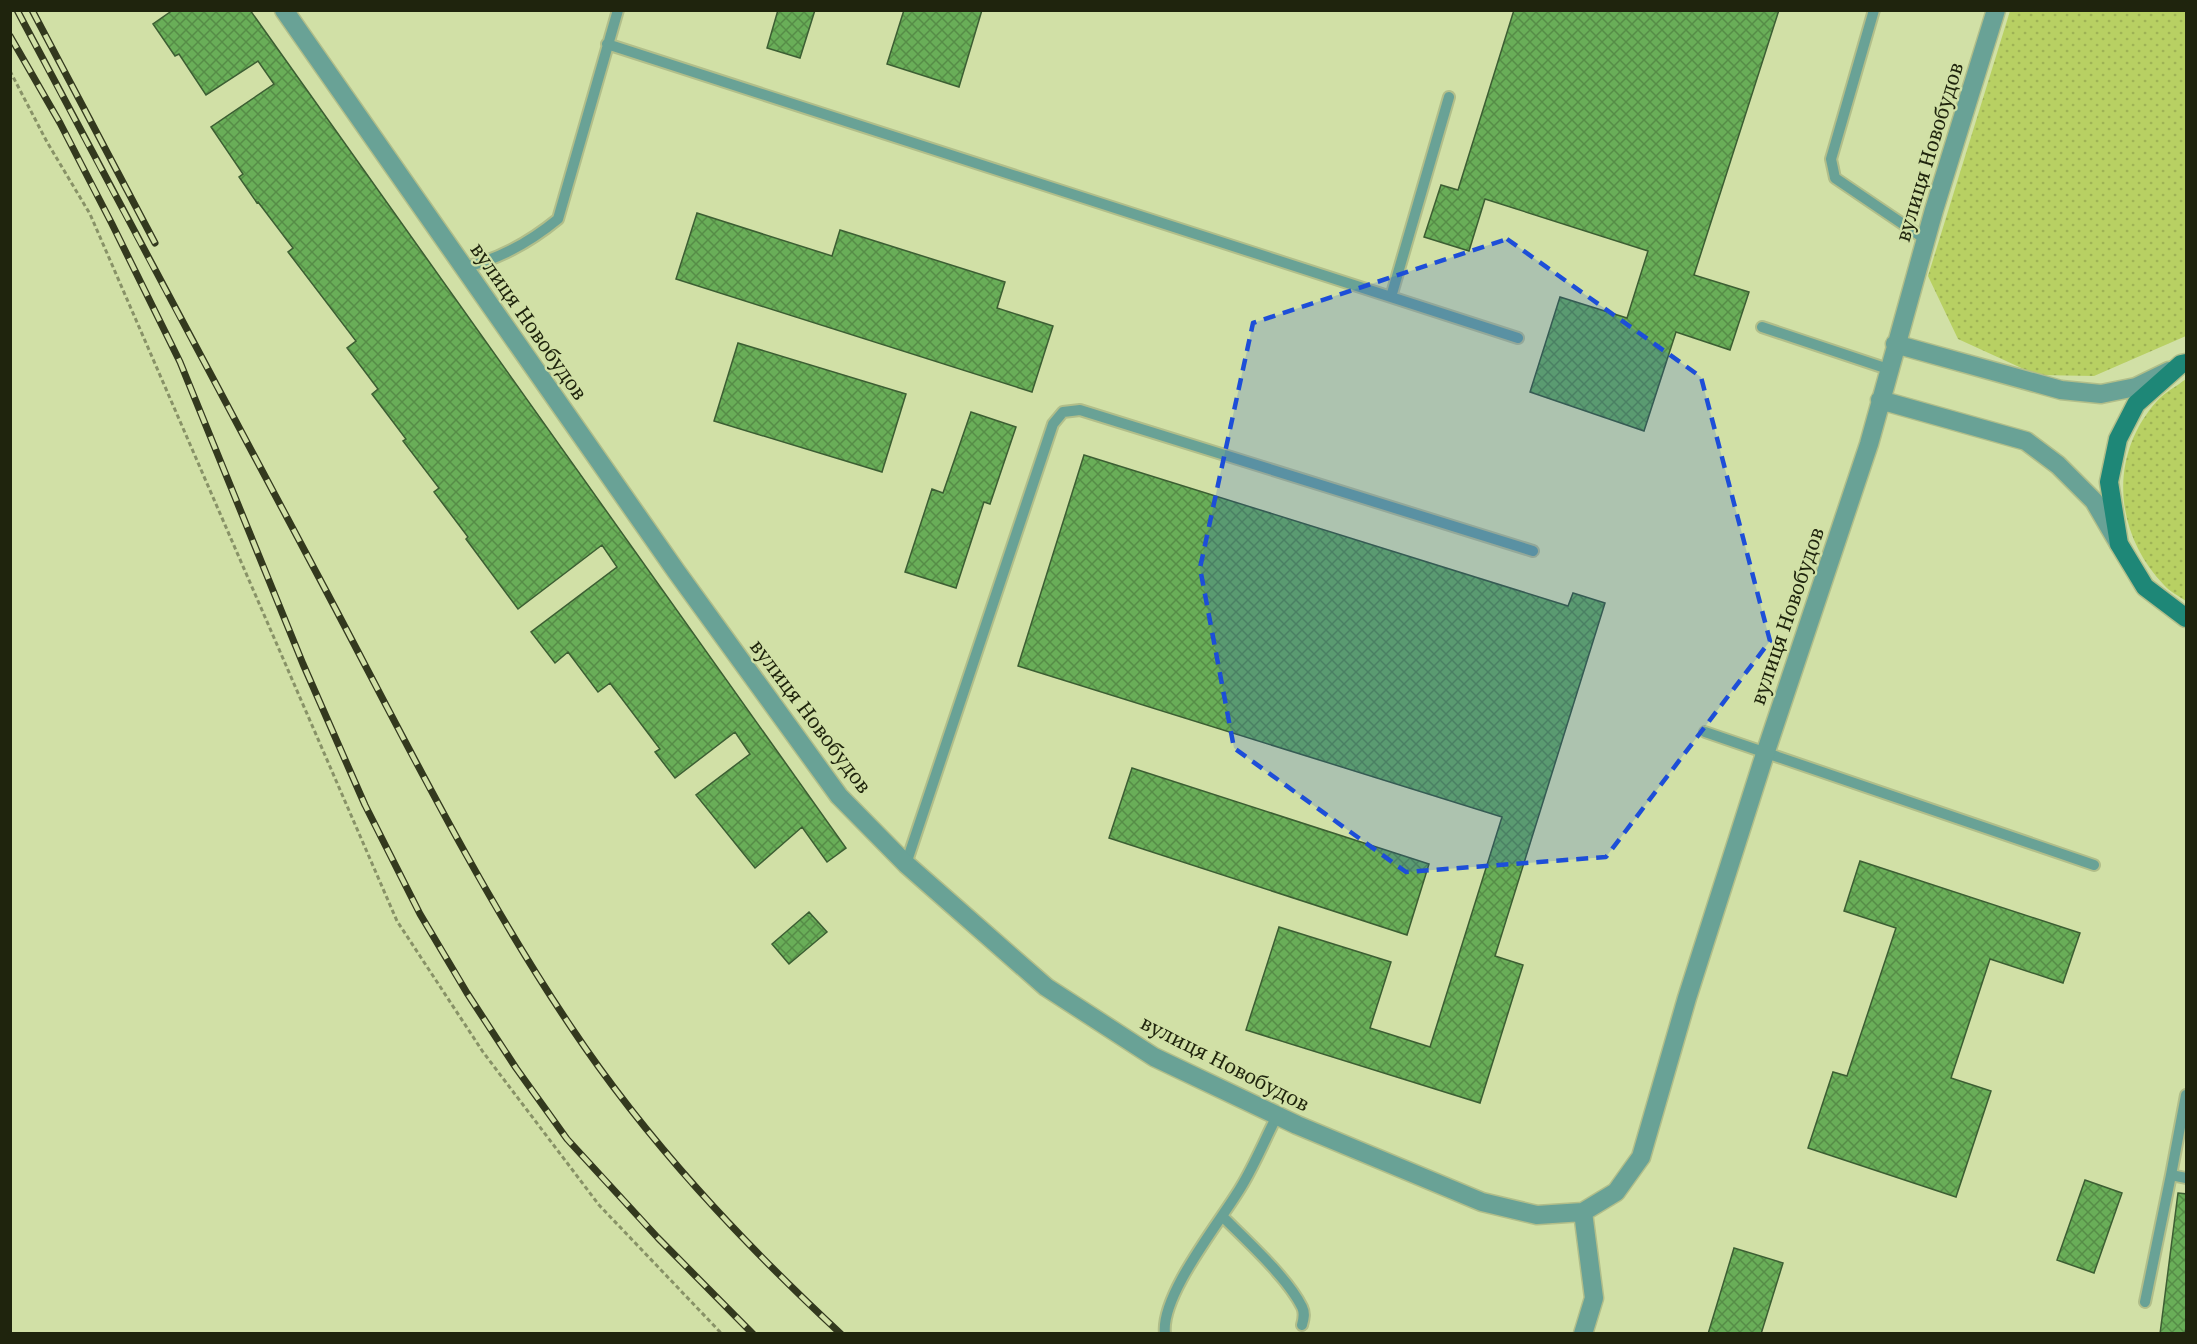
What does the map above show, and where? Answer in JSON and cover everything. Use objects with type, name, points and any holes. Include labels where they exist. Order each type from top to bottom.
[{"type":"street","name":"вулиця Новобудов","points":[[284,10],[676,571],[839,796],[906,864],[1046,987],[1154,1057],[1277,1116],[1482,1202],[1538,1215],[1583,1212],[1616,1192],[1641,1156],[1687,998],[1765,754],[1869,444],[1925,239],[1996,10]]},
{"type":"street","points":[[1895,344],[2061,390],[2101,394],[2136,387],[2184,364]]},
{"type":"street","points":[[2119,544],[2109,482],[2118,439],[2136,404],[2184,364]]},
{"type":"street","points":[[1880,400],[2026,441],[2058,465],[2094,501],[2145,587],[2187,618]]},
{"type":"street","points":[[1583,1212],[1594,1298],[1583,1334]]},
{"type":"lane","points":[[465,267],[489,261],[538,235],[558,219],[618,10]]},
{"type":"lane","points":[[1874,10],[1831,159],[1831,168],[1835,178],[1925,239]]},
{"type":"lane","points":[[607,44],[1518,338]]},
{"type":"lane","points":[[1391,297],[1449,97]]},
{"type":"lane","points":[[1762,327],[1888,369]]},
{"type":"lane","points":[[906,864],[1053,424],[1063,412],[1080,410],[1533,551]]},
{"type":"lane","points":[[1706,732],[2094,865]]},
{"type":"lane","points":[[2145,1302],[2187,1095]]},
{"type":"lane","points":[[1165,1334],[1164,1328],[1176,1287],[1242,1185],[1277,1116]]},
{"type":"lane","points":[[2171,1175],[2187,1178]]},
{"type":"lane","points":[[1222,1216],[1257,1251],[1303,1307],[1305,1315],[1302,1325]]},
{"type":"path","points":[[10,71],[47,142],[90,214],[398,921],[483,1052],[599,1205],[722,1334]]},
{"type":"highlighted area","points":[[1507,239],[1701,377],[1770,641],[1606,857],[1406,872],[1234,748],[1200,568],[1253,323]]},
{"type":"green space","points":[[2010,11],[2186,11],[2186,336],[2094,376],[2037,375],[1958,339],[1928,276]]},
{"type":"green space","points":[[2186,379],[2186,601],[2166,587],[2147,564],[2135,542],[2127,518],[2123,494],[2124,470],[2130,446],[2141,423],[2160,398]]},
{"type":"building","points":[[173,10],[250,10],[846,848],[827,862],[802,827],[755,868],[696,795],[750,754],[735,732],[675,778],[655,752],[660,749],[610,683],[598,692],[568,652],[555,663],[531,632],[617,567],[602,545],[518,609],[434,492],[439,488],[403,441],[406,439],[372,394],[378,389],[347,348],[356,341],[288,252],[293,248],[239,177],[243,174],[211,127],[274,84],[258,61],[206,95],[179,54],[175,56],[153,24]]},
{"type":"building","points":[[778,10],[815,10],[800,58],[767,48]]},
{"type":"building","points":[[904,10],[982,10],[959,87],[887,64]]},
{"type":"building","points":[[1514,10],[1779,10],[1694,275],[1749,292],[1730,350],[1676,332],[1644,431],[1530,392],[1560,297],[1627,318],[1648,251],[1485,199],[1469,251],[1424,237],[1441,185],[1458,190]]},
{"type":"building","points":[[697,213],[832,256],[840,230],[1005,282],[997,308],[1053,326],[1032,392],[676,279]]},
{"type":"building","points":[[738,343],[906,394],[882,472],[714,421]]},
{"type":"building","points":[[971,412],[1016,427],[990,504],[984,502],[956,588],[905,572],[932,489],[943,493]]},
{"type":"building","points":[[1084,455],[1568,606],[1573,593],[1605,603],[1495,956],[1523,965],[1480,1103],[1246,1030],[1279,927],[1391,962],[1370,1028],[1430,1047],[1502,817],[1018,666]]},
{"type":"building","points":[[1132,768],[1429,864],[1407,935],[1109,838]]},
{"type":"building","points":[[1860,861],[2080,933],[2063,983],[1990,959],[1951,1078],[1991,1091],[1956,1197],[1808,1148],[1833,1072],[1847,1076],[1896,928],[1844,911]]},
{"type":"building","points":[[809,912],[827,932],[789,964],[772,944]]},
{"type":"building","points":[[2085,1180],[2122,1193],[2094,1273],[2057,1260]]},
{"type":"building","points":[[2178,1193],[2187,1194],[2187,1319],[2185,1334],[2160,1334]]},
{"type":"building","points":[[1734,1248],[1783,1263],[1761,1334],[1708,1334]]},
{"type":"railway","points":[[17,10],[472,866],[537,974],[600,1069],[663,1150],[767,1263],[841,1334]]},
{"type":"railway","points":[[32,10],[155,243]]},
{"type":"railway","points":[[10,36],[60,123],[180,362],[303,664],[365,805],[420,914],[467,993],[516,1068],[567,1139],[658,1238],[753,1334]]}]
